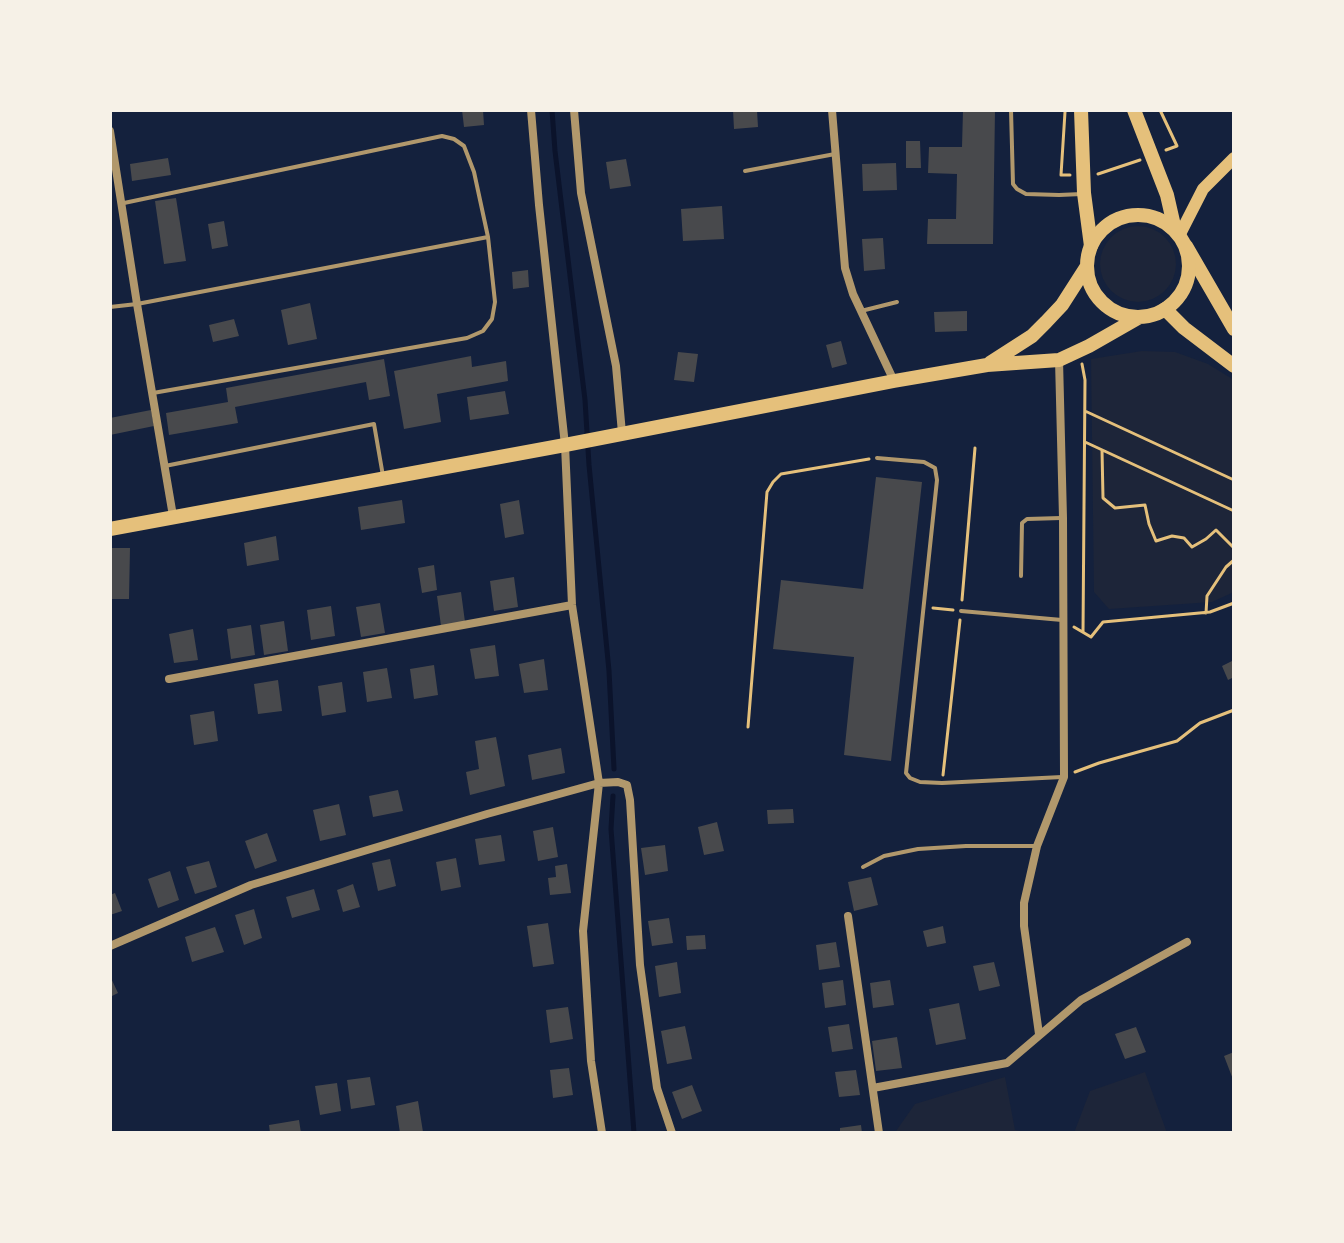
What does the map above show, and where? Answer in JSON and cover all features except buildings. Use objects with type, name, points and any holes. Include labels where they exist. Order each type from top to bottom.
[{"type":"main road","points":[[1081,110],[1084,193],[1091,246],[1087,266],[1090,286],[1101,303],[1118,314],[1138,318]]},
{"type":"main road","points":[[110,529],[894,381],[987,365],[1059,360],[1138,318],[1157,315],[1174,303],[1185,287],[1190,267],[1153,155],[1134,110]]},
{"type":"main road","points":[[1180,237],[1203,189],[1234,158]]},
{"type":"main road","points":[[1091,246],[1102,230],[1118,219],[1139,215],[1158,219],[1180,237],[1234,329]]},
{"type":"main road","points":[[987,365],[1032,336],[1062,305],[1087,266]]},
{"type":"main road","points":[[1165,309],[1191,335],[1234,366]]},
{"type":"street","points":[[531,110],[539,205],[570,444],[572,605],[599,783],[583,931],[591,1061],[602,1133]]},
{"type":"street","points":[[574,110],[581,193],[616,366],[616,434]]},
{"type":"street","points":[[832,110],[845,268],[853,294],[894,381]]},
{"type":"street","points":[[110,131],[173,516]]},
{"type":"street","points":[[1039,1034],[1024,903],[1037,846],[1064,777],[1059,360]]},
{"type":"street","points":[[169,679],[572,605]]},
{"type":"street","points":[[110,946],[251,885],[487,814],[599,783],[618,782],[627,785],[630,800],[642,980],[657,1088],[672,1133]]},
{"type":"street","points":[[848,916],[879,1133]]},
{"type":"street","points":[[873,1088],[1007,1063],[1081,1000],[1187,942]]},
{"type":"lane","points":[[1011,110],[1013,184],[1017,189],[1026,194],[1084,193]]},
{"type":"lane","points":[[121,204],[442,136],[464,146],[474,172],[488,237],[495,302],[492,319],[483,331],[467,338],[152,393]]},
{"type":"lane","points":[[745,171],[835,154]]},
{"type":"lane","points":[[110,307],[488,237]]},
{"type":"lane","points":[[861,311],[897,302]]},
{"type":"lane","points":[[165,466],[374,424],[384,478]]},
{"type":"lane","points":[[877,458],[924,462],[935,468],[937,480],[906,773],[920,782],[942,783],[1064,777]]},
{"type":"lane","points":[[1021,576],[1022,523],[1027,519],[1063,518]]},
{"type":"lane","points":[[961,611],[1063,620]]},
{"type":"lane","points":[[863,867],[884,856],[918,849],[1037,846]]},
{"type":"path","points":[[1065,110],[1061,175],[1102,174],[1177,146],[1160,110]]},
{"type":"path","points":[[1079,351],[1085,380],[1083,632]]},
{"type":"path","points":[[1085,411],[1234,480]]},
{"type":"path","points":[[1084,442],[1234,511]]},
{"type":"path","points":[[1102,450],[1103,498],[1115,508],[1145,505],[1156,541],[1172,536],[1184,538],[1192,547],[1216,530],[1234,548]]},
{"type":"path","points":[[748,727],[767,492],[781,474],[877,458]]},
{"type":"path","points":[[1206,613],[1207,596],[1234,560]]},
{"type":"path","points":[[1091,637],[1103,622],[1206,613],[1234,603]]},
{"type":"path","points":[[923,607],[961,611]]},
{"type":"path","points":[[1064,777],[1099,763],[1177,741],[1200,723],[1234,710]]},
{"type":"shaded area","points":[[1138,226],[1152,229],[1165,237],[1173,250],[1176,264],[1173,278],[1165,291],[1152,299],[1138,302],[1124,299],[1111,291],[1103,278],[1100,264],[1103,250],[1111,237],[1124,229]]},
{"type":"shaded area","points":[[1142,351],[1175,352],[1208,364],[1234,380],[1234,592],[1212,602],[1109,609],[1094,592],[1091,359]]},
{"type":"shaded area","points":[[1145,1072],[1167,1133],[1074,1133],[1090,1091]]},
{"type":"shaded area","points":[[1005,1077],[1015,1130],[1030,1133],[897,1133],[915,1104]]},
{"type":"waterway","points":[[552,110],[585,400],[609,671],[614,769]]},
{"type":"waterway","points":[[613,796],[611,829],[634,1133]]}]
